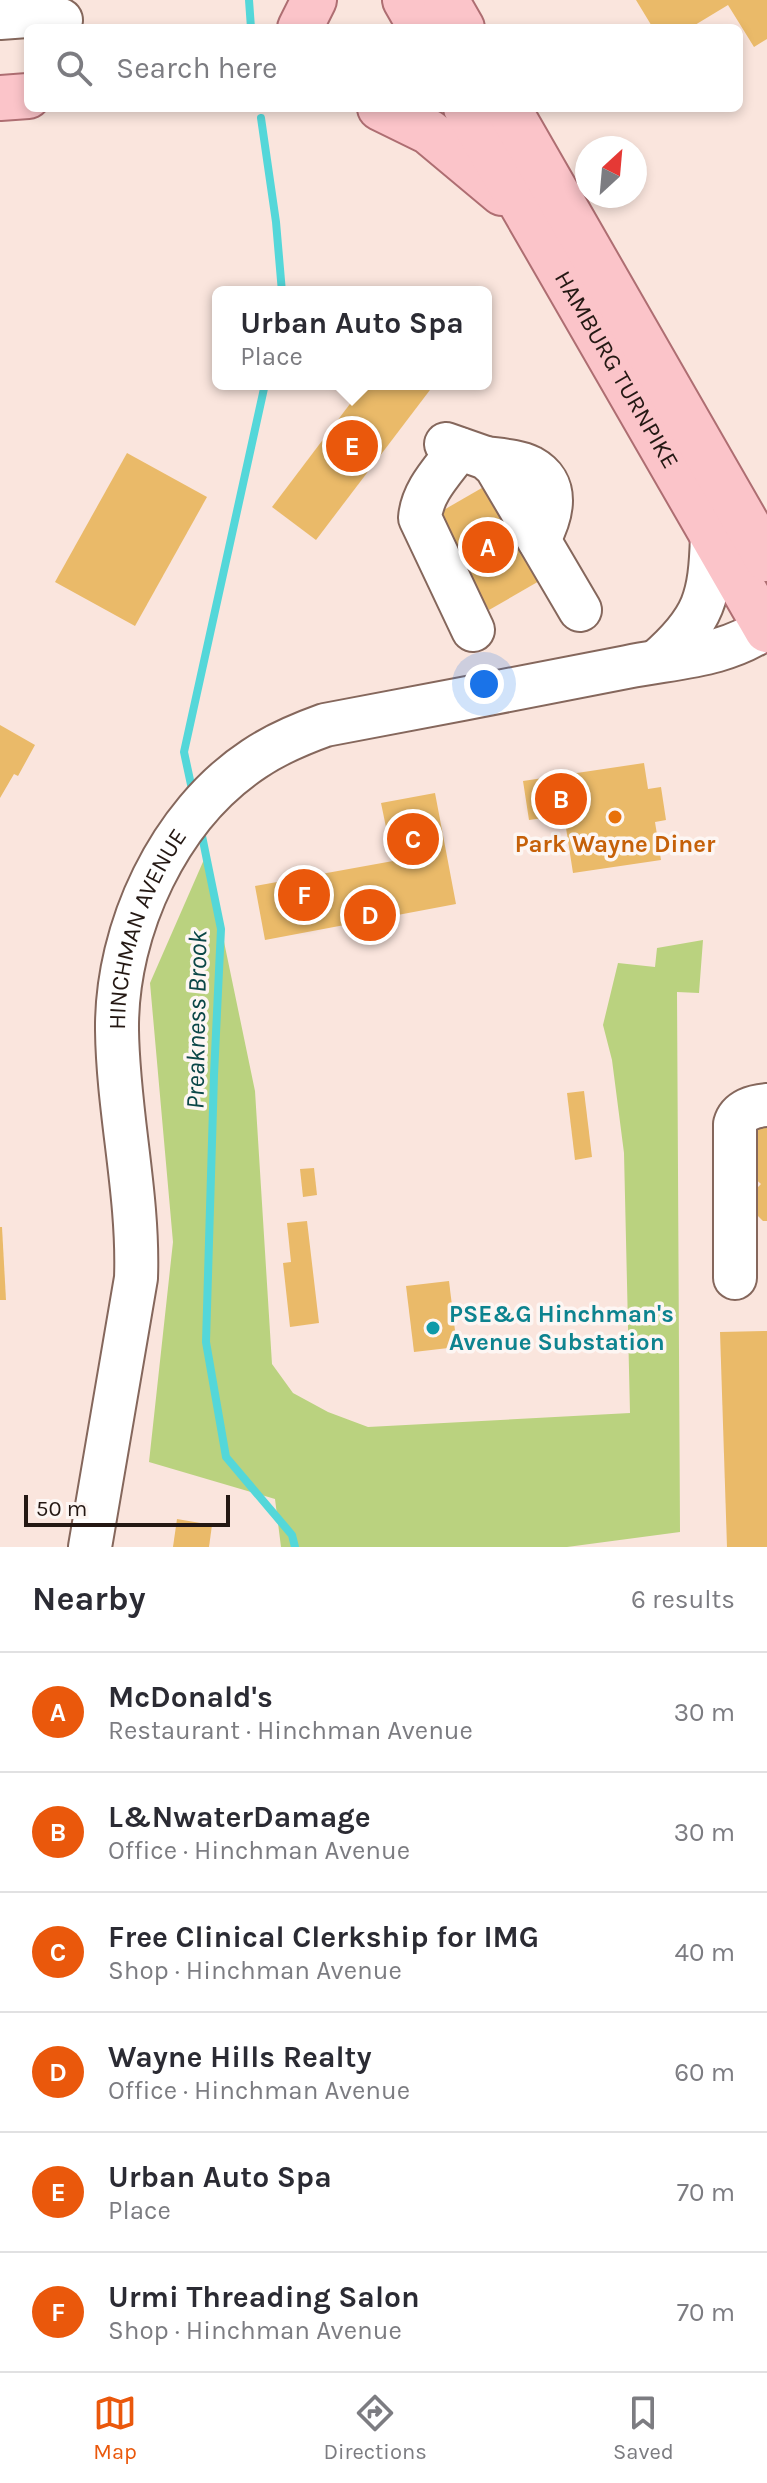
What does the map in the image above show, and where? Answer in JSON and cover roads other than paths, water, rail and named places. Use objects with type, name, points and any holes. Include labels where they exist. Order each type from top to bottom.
[{"type":"main road","points":[[302,24],[314,0]]},
{"type":"main road","points":[[405,0],[419,24]]},
{"type":"main road","points":[[446,0],[460,24]]},
{"type":"main road","points":[[0,98],[24,96]]},
{"type":"main road","points":[[388,112],[429,132],[529,217]]},
{"type":"main road","name":"HAMBURG TURNPIKE","points":[[468,112],[767,629]]},
{"type":"main road","points":[[510,112],[767,559]]},
{"type":"street","points":[[0,18],[27,16],[43,24]]},
{"type":"street","points":[[0,31],[24,28]]},
{"type":"street","points":[[473,630],[420,518],[421,504],[427,493],[464,450],[496,467],[580,610]]},
{"type":"street","points":[[657,661],[685,636],[699,615],[711,578],[712,536]]},
{"type":"street","name":"HINCHMAN AVENUE","points":[[90,1547],[136,1278],[137,1232],[117,1031],[119,987],[128,943],[143,900],[163,858],[201,808],[252,760],[288,739],[325,725],[657,661],[719,652],[767,629]]},
{"type":"street","points":[[735,1278],[735,1124],[737,1117],[755,1106],[767,1105]]},
{"type":"waterway","name":"Preakness Brook","points":[[249,0],[251,24]]},
{"type":"waterway","name":"Preakness Brook","points":[[261,118],[281,286]]},
{"type":"waterway","name":"Preakness Brook","points":[[193,794],[184,752],[264,390]]},
{"type":"waterway","name":"Preakness Brook","points":[[201,831],[221,929],[206,1342],[226,1457],[292,1535],[295,1547]]},
{"type":"place","name":"Urban Auto Spa","points":[[352,446]]},
{"type":"place","name":"McDonald's","points":[[488,547]]},
{"type":"place","name":"L&NwaterDamage","points":[[561,799]]},
{"type":"place","name":"Park Wayne Diner","points":[[615,817]]},
{"type":"place","name":"Free Clinical Clerkship for IMG","points":[[413,839]]},
{"type":"place","name":"Urmi Threading Salon","points":[[304,895]]},
{"type":"place","name":"Wayne Hills Realty","points":[[370,915]]},
{"type":"place","name":"PSE&G Hinchman's Avenue Substation","points":[[433,1328]]}]
